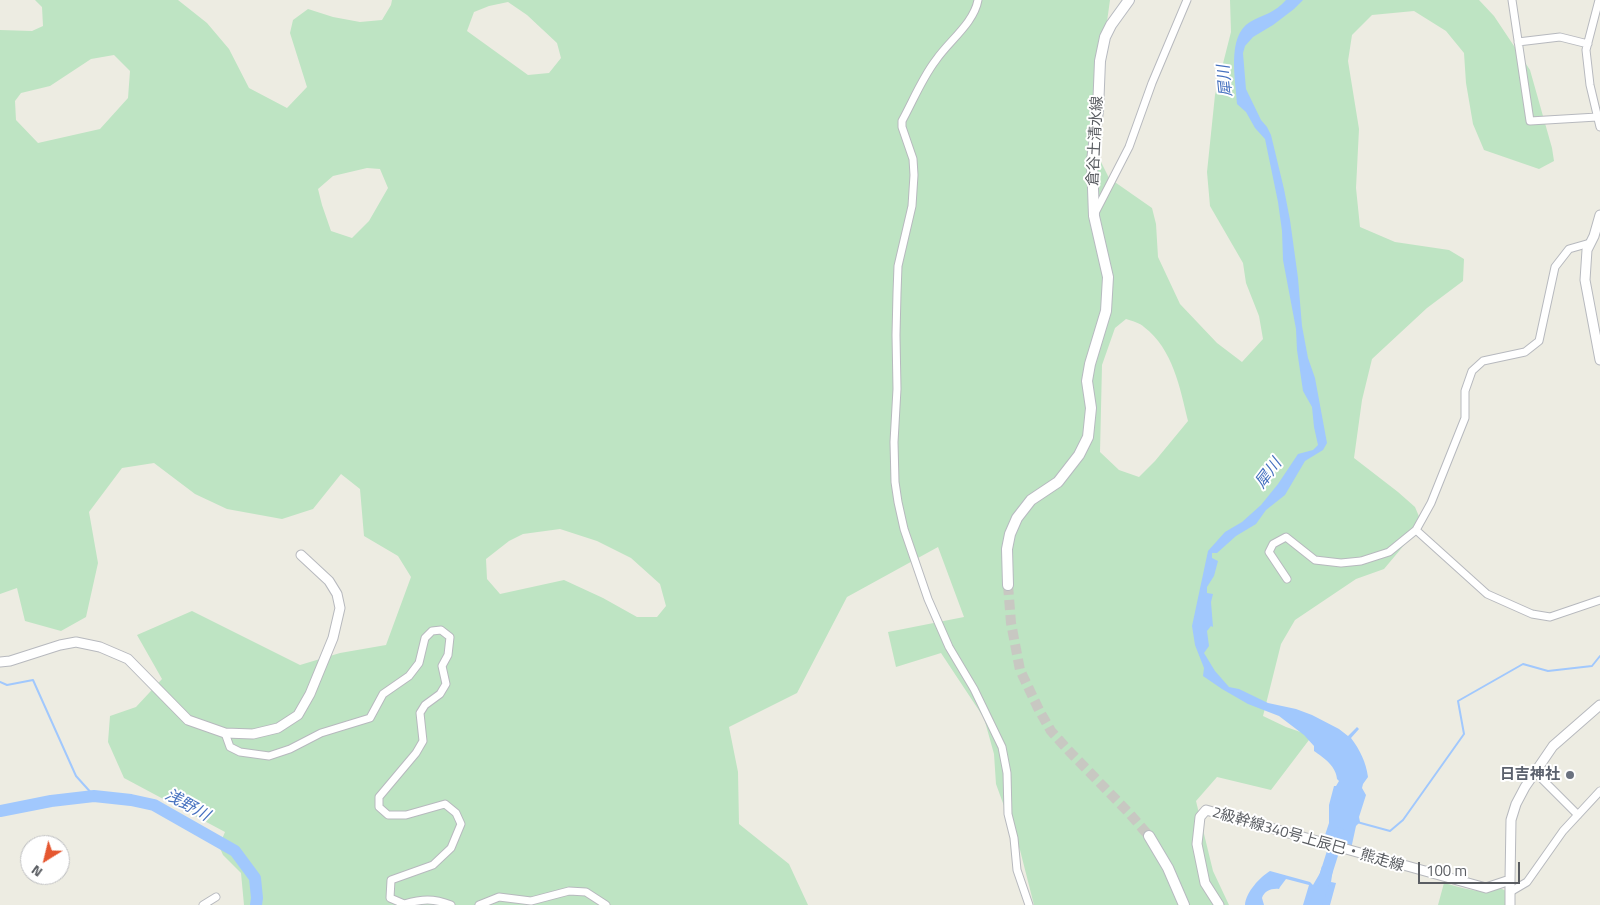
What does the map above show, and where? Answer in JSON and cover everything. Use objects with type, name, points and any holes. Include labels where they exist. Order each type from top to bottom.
[{"type":"main road","name":"倉谷土清水線","points":[[1008,585],[1007,549],[1010,534],[1017,518],[1031,500],[1058,482],[1079,455],[1088,437],[1091,408],[1087,381],[1090,364],[1106,311],[1108,277],[1094,216],[1092,161],[1098,110],[1100,61],[1105,37],[1129,0]]},
{"type":"main road","points":[[1149,836],[1168,868],[1184,905]]},
{"type":"street","points":[[978,0],[977,7],[964,26],[935,60],[902,121],[914,174],[912,206],[898,266],[897,389],[894,442],[895,482],[904,529],[928,599],[949,647],[974,690],[1002,747],[1006,773],[1008,814],[1014,838],[1017,870],[1029,905]]},
{"type":"street","points":[[1094,216],[1129,147],[1152,84],[1187,0]]},
{"type":"street","points":[[1512,0],[1530,121],[1597,117]]},
{"type":"street","points":[[1600,0],[1586,50],[1587,70],[1597,105],[1597,117],[1600,127]]},
{"type":"street","points":[[1518,42],[1560,37],[1588,44]]},
{"type":"street","points":[[1600,216],[1594,236],[1587,250],[1585,280],[1600,360]]},
{"type":"street","points":[[1287,579],[1269,552],[1274,544],[1286,537],[1315,560],[1341,564],[1361,561],[1389,552],[1416,530],[1431,503],[1466,418],[1465,391],[1472,371],[1483,361],[1525,352],[1539,341],[1555,267],[1569,249],[1590,244]]},
{"type":"street","points":[[1416,530],[1487,594],[1532,614],[1550,617],[1600,600]]},
{"type":"street","points":[[0,662],[10,661],[60,645],[76,642],[100,647],[128,659],[188,720],[225,733],[253,734],[278,728],[298,715],[310,694],[333,638],[340,608],[337,594],[329,581],[301,555]]},
{"type":"street","points":[[225,733],[230,747],[240,752],[269,756],[290,750],[321,733],[370,718],[383,694],[409,676],[419,663],[425,638],[432,630],[441,630],[450,637],[448,655],[442,666],[446,684],[440,694],[425,705],[420,713],[422,741],[416,753],[378,797],[379,807],[388,815],[406,815],[445,804],[456,813],[460,824],[451,848],[433,865],[391,880],[390,898],[404,904],[420,900],[439,901],[450,905]]},
{"type":"street","points":[[1510,905],[1511,820],[1516,804],[1525,787],[1553,746],[1600,705]]},
{"type":"street","points":[[1535,772],[1578,815]]},
{"type":"street","points":[[1510,892],[1527,882],[1563,831],[1600,792]]},
{"type":"street","name":"2級幹線340号上辰巳・熊走線","points":[[1219,905],[1205,883],[1198,844],[1200,817],[1206,810],[1486,888],[1510,880]]},
{"type":"street","points":[[479,905],[499,897],[531,901],[569,891],[586,892],[606,905]]},
{"type":"street","points":[[203,905],[216,897]]},
{"type":"green space","points":[[35,0],[178,0],[207,23],[229,49],[249,88],[287,108],[307,87],[290,33],[293,20],[308,9],[333,17],[360,22],[382,20],[392,0],[1110,0],[1100,72],[1093,146],[1109,178],[1152,208],[1156,224],[1158,257],[1180,304],[1217,343],[1242,362],[1263,339],[1259,316],[1246,283],[1243,263],[1210,206],[1207,172],[1215,95],[1231,32],[1230,0],[1479,0],[1494,16],[1530,70],[1554,161],[1539,169],[1484,150],[1473,124],[1466,83],[1464,53],[1446,31],[1414,11],[1372,15],[1352,35],[1348,61],[1359,129],[1356,188],[1360,227],[1395,242],[1449,250],[1464,259],[1463,281],[1427,308],[1372,359],[1362,400],[1354,458],[1415,507],[1423,526],[1384,569],[1356,579],[1295,620],[1281,644],[1263,716],[1312,736],[1271,790],[1217,777],[1196,801],[1213,871],[1229,905],[1034,905],[1020,850],[996,784],[994,754],[984,718],[941,653],[896,667],[888,632],[964,617],[938,547],[847,597],[797,693],[729,727],[738,772],[739,824],[789,864],[808,905],[244,905],[241,873],[223,855],[219,846],[225,832],[124,778],[108,742],[110,716],[136,707],[162,679],[137,635],[192,611],[300,665],[340,653],[386,645],[411,577],[398,556],[364,536],[360,489],[341,474],[313,509],[282,519],[227,509],[195,494],[154,463],[122,468],[89,512],[98,563],[86,617],[61,631],[25,621],[17,588],[0,594],[0,30],[32,31],[43,26],[42,7]],"holes":[[[508,2],[527,15],[557,43],[561,58],[549,73],[528,75],[467,31],[474,12],[489,6]],[[114,55],[130,71],[128,98],[100,129],[38,143],[16,120],[15,101],[21,93],[50,86],[91,59]],[[367,168],[380,169],[388,188],[369,221],[352,238],[331,231],[322,205],[318,189],[333,176]],[[1126,319],[1140,324],[1154,336],[1162,346],[1174,370],[1188,421],[1155,461],[1139,477],[1119,470],[1100,452],[1102,365],[1115,328]],[[560,529],[597,541],[631,558],[660,584],[666,606],[657,617],[637,617],[603,598],[564,580],[500,594],[487,579],[486,559],[509,541],[523,534]]]},
{"type":"green space","points":[[1444,883],[1479,891],[1500,888],[1506,891],[1506,905],[1438,905]]},
{"type":"water","points":[[1286,0],[1303,0],[1273,25],[1253,37],[1245,46],[1243,53],[1246,89],[1261,120],[1271,135],[1284,189],[1298,278],[1302,326],[1308,358],[1315,378],[1327,443],[1323,450],[1305,461],[1285,495],[1266,510],[1256,524],[1236,536],[1217,553],[1212,553],[1212,558],[1218,561],[1214,576],[1207,587],[1207,593],[1213,594],[1211,602],[1213,627],[1211,626],[1207,631],[1209,646],[1204,653],[1215,671],[1229,687],[1239,689],[1268,703],[1296,709],[1312,715],[1339,729],[1348,736],[1357,727],[1359,729],[1351,738],[1362,756],[1368,777],[1362,788],[1366,795],[1351,849],[1323,841],[1329,823],[1329,805],[1334,786],[1339,781],[1332,766],[1314,751],[1314,746],[1304,735],[1279,716],[1248,704],[1203,676],[1204,668],[1195,645],[1192,626],[1208,551],[1225,532],[1242,522],[1261,505],[1298,454],[1313,450],[1318,445],[1312,407],[1303,391],[1296,329],[1283,260],[1278,202],[1265,139],[1255,128],[1246,112],[1237,104],[1234,72],[1235,48],[1243,29],[1250,22],[1278,8]]},
{"type":"water","points":[[1322,866],[1325,867],[1324,871],[1329,872],[1330,868],[1333,869],[1331,882],[1336,883],[1330,905],[1303,905],[1309,885],[1286,879],[1279,889],[1266,892],[1262,898],[1264,905],[1245,905],[1254,885],[1270,871],[1310,882],[1313,885]]},
{"type":"waterway","points":[[1357,822],[1390,831],[1403,820],[1464,734],[1458,701],[1523,664],[1548,671],[1592,666],[1600,656]]},
{"type":"waterway","points":[[0,682],[7,685],[33,680],[76,776],[94,796]]},
{"type":"waterway","name":"浅野川","points":[[0,811],[51,801],[94,796],[131,800],[154,805],[235,851],[255,878],[256,905]]},
{"type":"waterway","name":"犀川","points":[[1316,905],[1339,833]]},
{"type":"tunnel","points":[[1008,585],[1011,623],[1020,670],[1039,710],[1051,731],[1149,836]]},
{"type":"place","name":"日吉神社","points":[[1570,775]]}]
